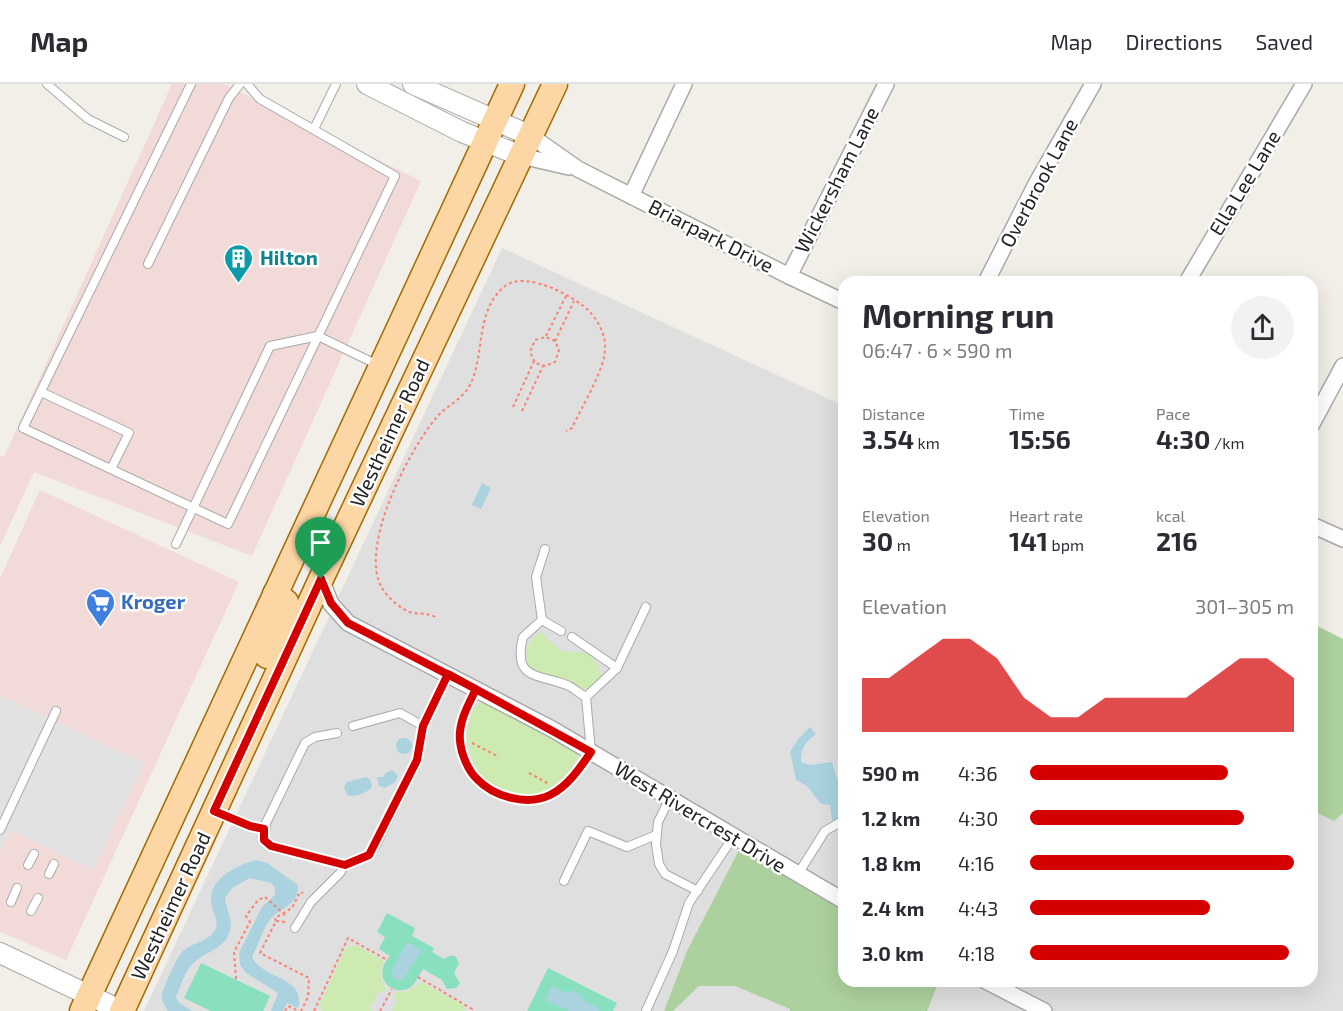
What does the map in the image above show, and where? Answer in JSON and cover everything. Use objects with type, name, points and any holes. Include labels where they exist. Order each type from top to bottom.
[{"type":"main road","name":"Westheimer Road","points":[[86,1003],[512,84]]},
{"type":"main road","name":"Westheimer Road","points":[[122,1011],[255,720],[555,84]]},
{"type":"main road","points":[[255,720],[250,694],[288,611],[286,602],[275,594]]},
{"type":"street","name":"Briarpark Drive","points":[[367,84],[491,131],[578,169],[838,299]]},
{"type":"street","name":"Briarpark Drive","points":[[413,84],[491,131]]},
{"type":"street","points":[[631,196],[684,84]]},
{"type":"street","name":"Wickersham Lane","points":[[789,276],[886,84]]},
{"type":"street","name":"Overbrook Lane","points":[[989,276],[1036,184],[1093,84]]},
{"type":"street","name":"Ella Lee Lane","points":[[1191,276],[1304,84]]},
{"type":"street","name":"Briarpark Drive","points":[[526,146],[578,169]]},
{"type":"street","points":[[1318,413],[1343,366]]},
{"type":"street","points":[[1318,528],[1343,539]]},
{"type":"street","name":"West Rivercrest Drive","points":[[321,579],[331,603],[348,623],[448,674],[591,752],[838,897]]},
{"type":"street","points":[[0,953],[86,1003],[122,1011]]},
{"type":"street","points":[[998,987],[1044,1011]]},
{"type":"lane","points":[[46,84],[88,119],[124,136]]},
{"type":"lane","points":[[191,84],[23,428],[228,524],[395,176],[260,99],[247,84]]},
{"type":"lane","points":[[148,264],[229,98],[240,84]]},
{"type":"lane","points":[[314,129],[336,84]]},
{"type":"lane","points":[[176,544],[270,346],[318,336],[381,366]]},
{"type":"lane","points":[[41,392],[129,433],[111,469]]},
{"type":"lane","points":[[542,620],[536,577],[545,549]]},
{"type":"lane","points":[[586,697],[617,668],[646,607]]},
{"type":"lane","points":[[542,620],[561,631]]},
{"type":"lane","points":[[542,620],[523,637],[520,656],[523,668],[531,675],[569,686],[586,697]]},
{"type":"lane","points":[[572,637],[617,668]]},
{"type":"lane","points":[[295,928],[311,902],[345,865],[369,855],[376,845],[417,760],[423,726],[448,674]]},
{"type":"lane","points":[[476,689],[466,708],[460,742],[469,768],[476,779],[494,792],[514,799],[548,796],[578,771],[591,752],[586,697]]},
{"type":"lane","points":[[0,830],[56,711]]},
{"type":"lane","points":[[353,726],[400,713],[423,726]]},
{"type":"lane","points":[[337,733],[315,736],[305,743],[264,829],[264,840],[266,844],[345,865]]},
{"type":"lane","points":[[670,798],[658,822],[656,844],[659,864],[665,874],[698,891]]},
{"type":"lane","points":[[214,811],[250,826],[264,829]]},
{"type":"lane","points":[[798,874],[825,831],[838,823]]},
{"type":"lane","points":[[564,881],[588,831],[627,847],[656,835]]},
{"type":"lane","points":[[646,1011],[664,973],[689,903],[734,836]]},
{"type":"lane","points":[[28,865],[34,854]]},
{"type":"lane","points":[[49,874],[54,864]]},
{"type":"lane","points":[[11,902],[17,888]]},
{"type":"lane","points":[[31,911],[38,898]]},
{"type":"path","points":[[435,617],[407,611],[382,588],[375,563],[380,528],[410,455],[437,417],[468,389],[478,363],[485,318],[490,304],[506,285],[516,280],[529,281],[574,300],[590,312],[604,334],[603,362],[572,428],[566,431]]},
{"type":"path","points":[[546,337],[566,296]]},
{"type":"path","points":[[522,411],[543,366],[555,362],[558,356],[559,350],[555,340],[574,300]]},
{"type":"path","points":[[543,366],[534,361],[530,352],[531,345],[535,340],[546,337],[555,340]]},
{"type":"path","points":[[513,407],[534,361]]},
{"type":"path","points":[[460,736],[499,757]]},
{"type":"path","points":[[528,773],[559,789]]},
{"type":"path","points":[[285,1011],[288,1006],[300,1011],[308,997],[309,978],[260,953],[276,921],[275,918],[292,908],[300,891],[306,895]]},
{"type":"path","points":[[236,980],[234,952],[250,922],[246,916],[254,904],[265,897],[286,917]]},
{"type":"path","points":[[276,921],[285,921]]},
{"type":"path","points":[[314,1011],[348,938],[387,960]]},
{"type":"path","points":[[418,977],[472,1009],[471,1011]]},
{"type":"path","points":[[380,1011],[392,989]]},
{"type":"shaded area","points":[[172,84],[224,84],[421,181],[252,556],[34,472],[0,546],[0,455],[4,457]]},
{"type":"shaded area","points":[[502,248],[838,403],[838,987],[1318,987],[1318,626],[1343,639],[1343,1011],[144,1011]]},
{"type":"shaded area","points":[[40,490],[239,582],[66,960],[0,932],[0,578]]},
{"type":"shaded area","points":[[0,695],[144,763],[93,870],[11,830],[0,852]]},
{"type":"shaded area","points":[[381,994],[394,1001],[388,1011],[381,1011],[374,1007]]},
{"type":"green space","points":[[1318,626],[1343,639],[1343,813],[1334,821],[1318,813]]},
{"type":"green space","points":[[540,632],[561,651],[588,653],[599,667],[601,676],[596,684],[591,688],[583,689],[565,679],[531,671],[527,660],[528,645]]},
{"type":"green space","points":[[484,700],[575,750],[579,756],[562,779],[542,792],[521,795],[502,791],[485,779],[473,761],[468,738],[472,710]]},
{"type":"green space","points":[[740,848],[838,905],[838,987],[937,987],[927,1011],[790,1011],[790,1009],[735,986],[699,986],[673,1011],[664,1011],[687,951]]},
{"type":"green space","points":[[387,913],[415,928],[412,936],[434,948],[432,952],[444,959],[455,956],[459,963],[454,973],[460,983],[456,988],[447,989],[442,980],[423,969],[408,989],[396,990],[387,984],[382,974],[390,956],[379,949],[385,937],[377,932]]},
{"type":"green space","points":[[356,945],[384,961],[380,975],[386,988],[384,992],[380,990],[370,1008],[372,1011],[322,1011],[319,1006],[346,947]]},
{"type":"green space","points":[[201,963],[270,996],[263,1011],[211,1011],[184,998]]},
{"type":"green space","points":[[548,968],[617,1003],[613,1011],[527,1011]]},
{"type":"green space","points":[[421,982],[465,1006],[464,1011],[392,1011],[397,1000],[394,998],[396,992],[409,991]]},
{"type":"water","points":[[482,483],[491,488],[481,509],[472,505]]},
{"type":"water","points":[[810,727],[816,734],[804,746],[801,762],[810,765],[832,762],[838,782],[838,822],[832,820],[830,805],[821,804],[807,786],[796,780],[790,752]]},
{"type":"water","points":[[404,738],[412,746],[404,754],[396,746]]},
{"type":"water","points":[[392,770],[398,776],[395,782],[385,788],[379,786],[377,777],[384,777],[385,773]]},
{"type":"water","points":[[366,777],[370,779],[372,787],[370,789],[357,795],[347,795],[344,787],[347,782]]},
{"type":"water","points":[[256,860],[267,863],[298,885],[292,902],[269,921],[252,957],[265,970],[296,990],[299,998],[298,1008],[287,1003],[283,1011],[271,1011],[278,993],[246,973],[240,965],[239,953],[262,907],[275,895],[275,888],[271,883],[250,878],[232,888],[225,898],[231,925],[229,934],[220,945],[195,962],[182,981],[176,997],[179,1003],[192,1011],[168,1011],[162,1001],[162,994],[177,960],[182,952],[210,936],[216,928],[211,901],[215,886],[233,869]]},
{"type":"water","points":[[407,942],[422,950],[404,979],[396,980],[392,977],[391,972]]},
{"type":"water","points":[[552,986],[569,994],[572,990],[583,996],[582,1000],[600,1008],[598,1011],[570,1011],[545,1000]]},
{"type":"place","name":"Hilton","points":[[239,284]]},
{"type":"place","name":"Kroger","points":[[100,628]]},
{"type":"route","points":[[321,579],[214,811],[250,826],[264,829],[264,840],[271,846],[345,865],[362,860],[376,845],[417,760],[423,726],[448,674],[552,729],[591,752],[578,771],[564,786],[548,796],[531,799],[514,799],[494,792],[476,779],[469,768],[460,742],[460,731],[466,708],[476,689],[448,674],[348,623],[331,603],[324,591],[321,579]]}]
